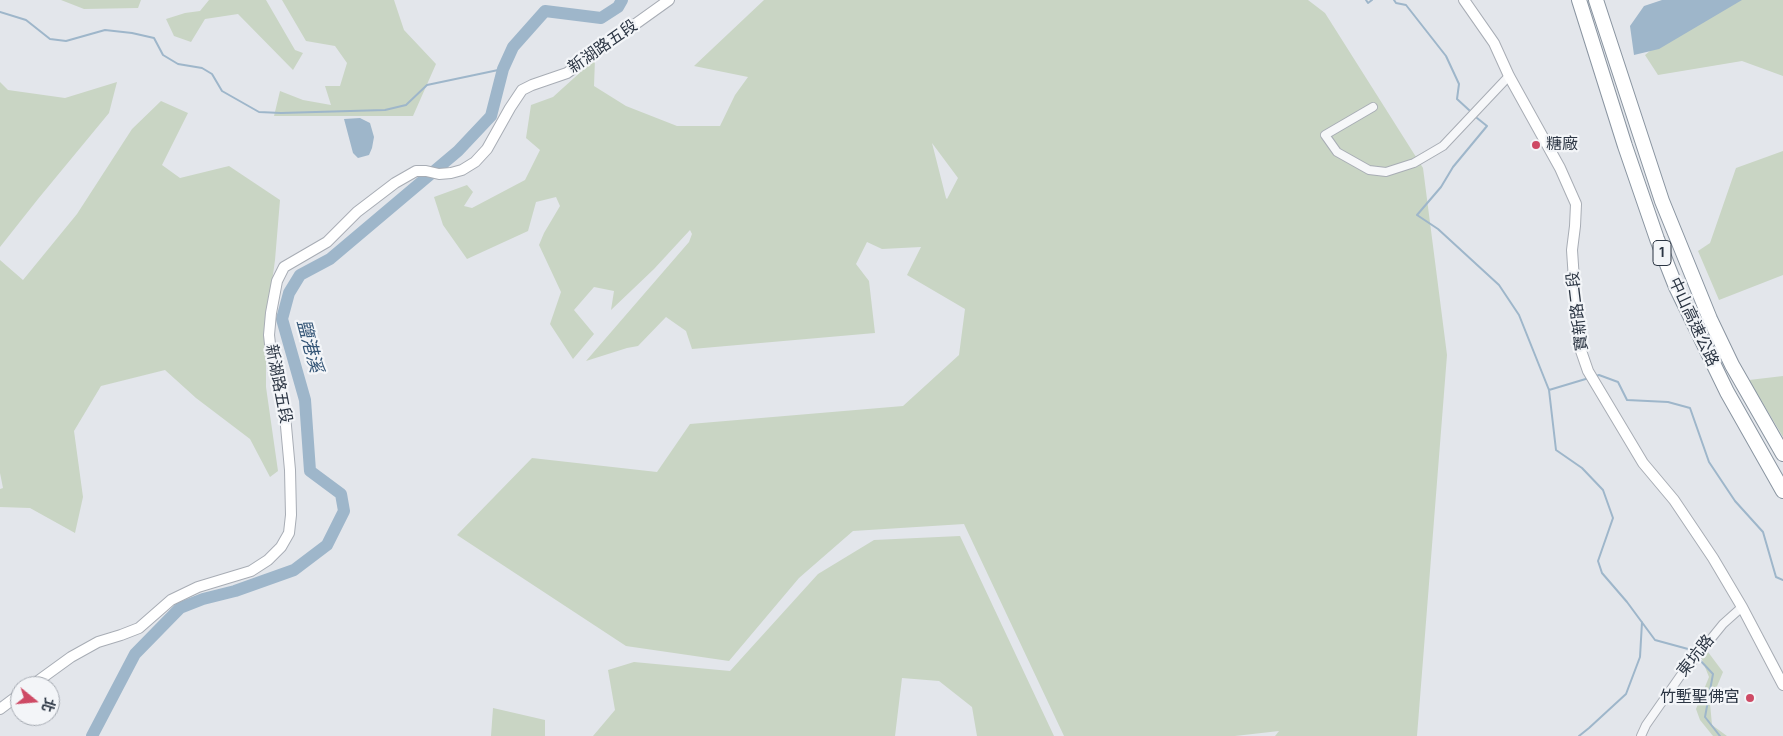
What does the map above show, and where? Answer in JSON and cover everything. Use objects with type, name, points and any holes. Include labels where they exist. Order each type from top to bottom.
[{"type":"highway","name":"中山高速公路","points":[[1579,0],[1625,146],[1657,239],[1676,287],[1727,392],[1783,491]]},
{"type":"highway","name":"中山高速公路","points":[[1596,0],[1650,167],[1676,238],[1710,319],[1732,365],[1783,454]]},
{"type":"street","name":"新湖路五段","points":[[45,676],[98,642],[139,628],[171,600],[198,587],[251,571],[268,560],[281,547],[289,533],[291,515],[290,479],[284,404],[271,353],[269,335],[277,281],[284,267],[327,242],[357,212],[395,183],[416,171],[452,174],[475,162],[487,149],[522,90],[567,73],[669,0]]},
{"type":"street","name":"寶新路二段","points":[[1464,0],[1494,43],[1509,76],[1560,168],[1576,204],[1572,250],[1574,280],[1579,345],[1588,371],[1643,463],[1691,523],[1713,558],[1742,606],[1783,685]]},
{"type":"street","points":[[1373,107],[1325,135],[1337,152],[1369,170],[1386,172],[1414,162],[1443,146],[1509,76]]},
{"type":"street","name":"東坑路","points":[[1641,736],[1646,725],[1690,662],[1723,624],[1742,606]]},
{"type":"green space","points":[[61,0],[141,0],[138,8],[84,9]]},
{"type":"green space","points":[[209,0],[266,0],[295,50],[303,53],[293,70],[238,14],[205,19],[191,42],[174,36],[166,19],[200,11]]},
{"type":"green space","points":[[282,0],[394,0],[404,30],[436,64],[413,116],[274,116],[280,91],[303,100],[331,105],[325,86],[340,86],[347,63],[335,46],[306,41]]},
{"type":"green space","points":[[764,0],[1308,0],[1325,13],[1423,168],[1447,355],[1417,736],[1275,736],[1279,731],[1235,736],[1064,736],[964,524],[853,531],[799,578],[729,661],[626,646],[457,535],[532,458],[657,472],[690,424],[903,406],[959,355],[965,309],[907,275],[921,247],[882,249],[867,242],[856,264],[869,281],[875,333],[692,349],[686,331],[666,317],[638,346],[586,361],[689,242],[692,234],[690,230],[654,269],[611,310],[614,291],[594,287],[574,310],[594,334],[573,359],[550,324],[561,292],[539,245],[560,206],[556,197],[536,202],[528,231],[467,259],[443,225],[434,197],[467,185],[473,192],[464,206],[472,208],[525,180],[540,150],[526,138],[531,105],[553,97],[595,59],[594,86],[626,106],[677,126],[720,126],[735,95],[748,77],[694,66]],"holes":[[[932,143],[958,178],[947,199]]]},
{"type":"green space","points":[[1700,0],[1783,0],[1783,76],[1742,61],[1658,75],[1645,55],[1706,6]]},
{"type":"green space","points":[[0,82],[8,90],[65,98],[117,82],[109,113],[0,247]]},
{"type":"green space","points":[[161,101],[188,113],[162,165],[180,178],[229,166],[280,200],[275,260],[266,326],[266,387],[278,471],[270,477],[250,439],[196,398],[165,370],[101,386],[74,431],[83,497],[75,533],[30,508],[0,507],[0,489],[3,488],[0,473],[0,260],[23,280],[77,214],[132,129]]},
{"type":"green space","points":[[1783,151],[1783,275],[1719,300],[1698,251],[1710,243],[1736,168]]},
{"type":"green space","points":[[1783,376],[1783,437],[1749,380]]},
{"type":"green space","points":[[960,536],[1054,736],[977,736],[972,707],[939,681],[902,678],[895,736],[593,736],[615,710],[608,670],[634,662],[730,671],[818,574],[874,540]]},
{"type":"green space","points":[[1708,652],[1723,672],[1710,703],[1712,725],[1727,736],[1713,736],[1700,720],[1696,709],[1709,677],[1701,657]]},
{"type":"green space","points":[[493,708],[545,720],[545,736],[491,736]]},
{"type":"water","points":[[1662,0],[1742,0],[1659,49],[1634,55],[1630,26],[1644,6]]},
{"type":"water","points":[[360,118],[370,123],[374,137],[369,155],[358,158],[353,153],[344,119]]},
{"type":"waterway","name":"鹽港溪","points":[[92,736],[135,654],[180,608],[294,570],[327,545],[344,511],[341,494],[310,471],[305,400],[282,319],[289,293],[300,275],[330,259],[458,151],[491,116],[503,69],[513,47],[545,11],[601,18],[618,7],[622,0]]},
{"type":"waterway","points":[[1366,0],[1368,3],[1372,0]]},
{"type":"waterway","points":[[1394,0],[1396,3],[1406,5],[1446,56],[1459,84],[1457,99],[1469,110]]},
{"type":"waterway","points":[[0,12],[26,20],[50,39],[66,41],[105,30],[154,38],[163,55],[178,64],[202,68],[212,74],[222,91],[259,112],[385,110],[406,105],[427,85],[503,69]]},
{"type":"waterway","points":[[1477,118],[1487,126],[1453,167],[1441,187],[1417,215],[1438,229],[1499,285],[1519,315],[1549,390],[1556,450],[1582,468],[1603,490],[1613,518],[1598,561],[1602,573],[1627,602],[1655,640],[1688,649],[1695,655]]},
{"type":"waterway","points":[[1596,376],[1599,375],[1618,382],[1627,400],[1668,402],[1690,408],[1709,462],[1735,501],[1763,532],[1776,577],[1783,580]]},
{"type":"waterway","points":[[1549,390],[1589,378]]},
{"type":"waterway","points":[[1579,736],[1626,694],[1640,657],[1642,622]]},
{"type":"waterway","points":[[1698,658],[1713,674],[1705,717],[1720,736]]},
{"type":"place","name":"糖廠","points":[[1536,145]]},
{"type":"place","name":"竹塹聖佛宮","points":[[1750,698]]}]
